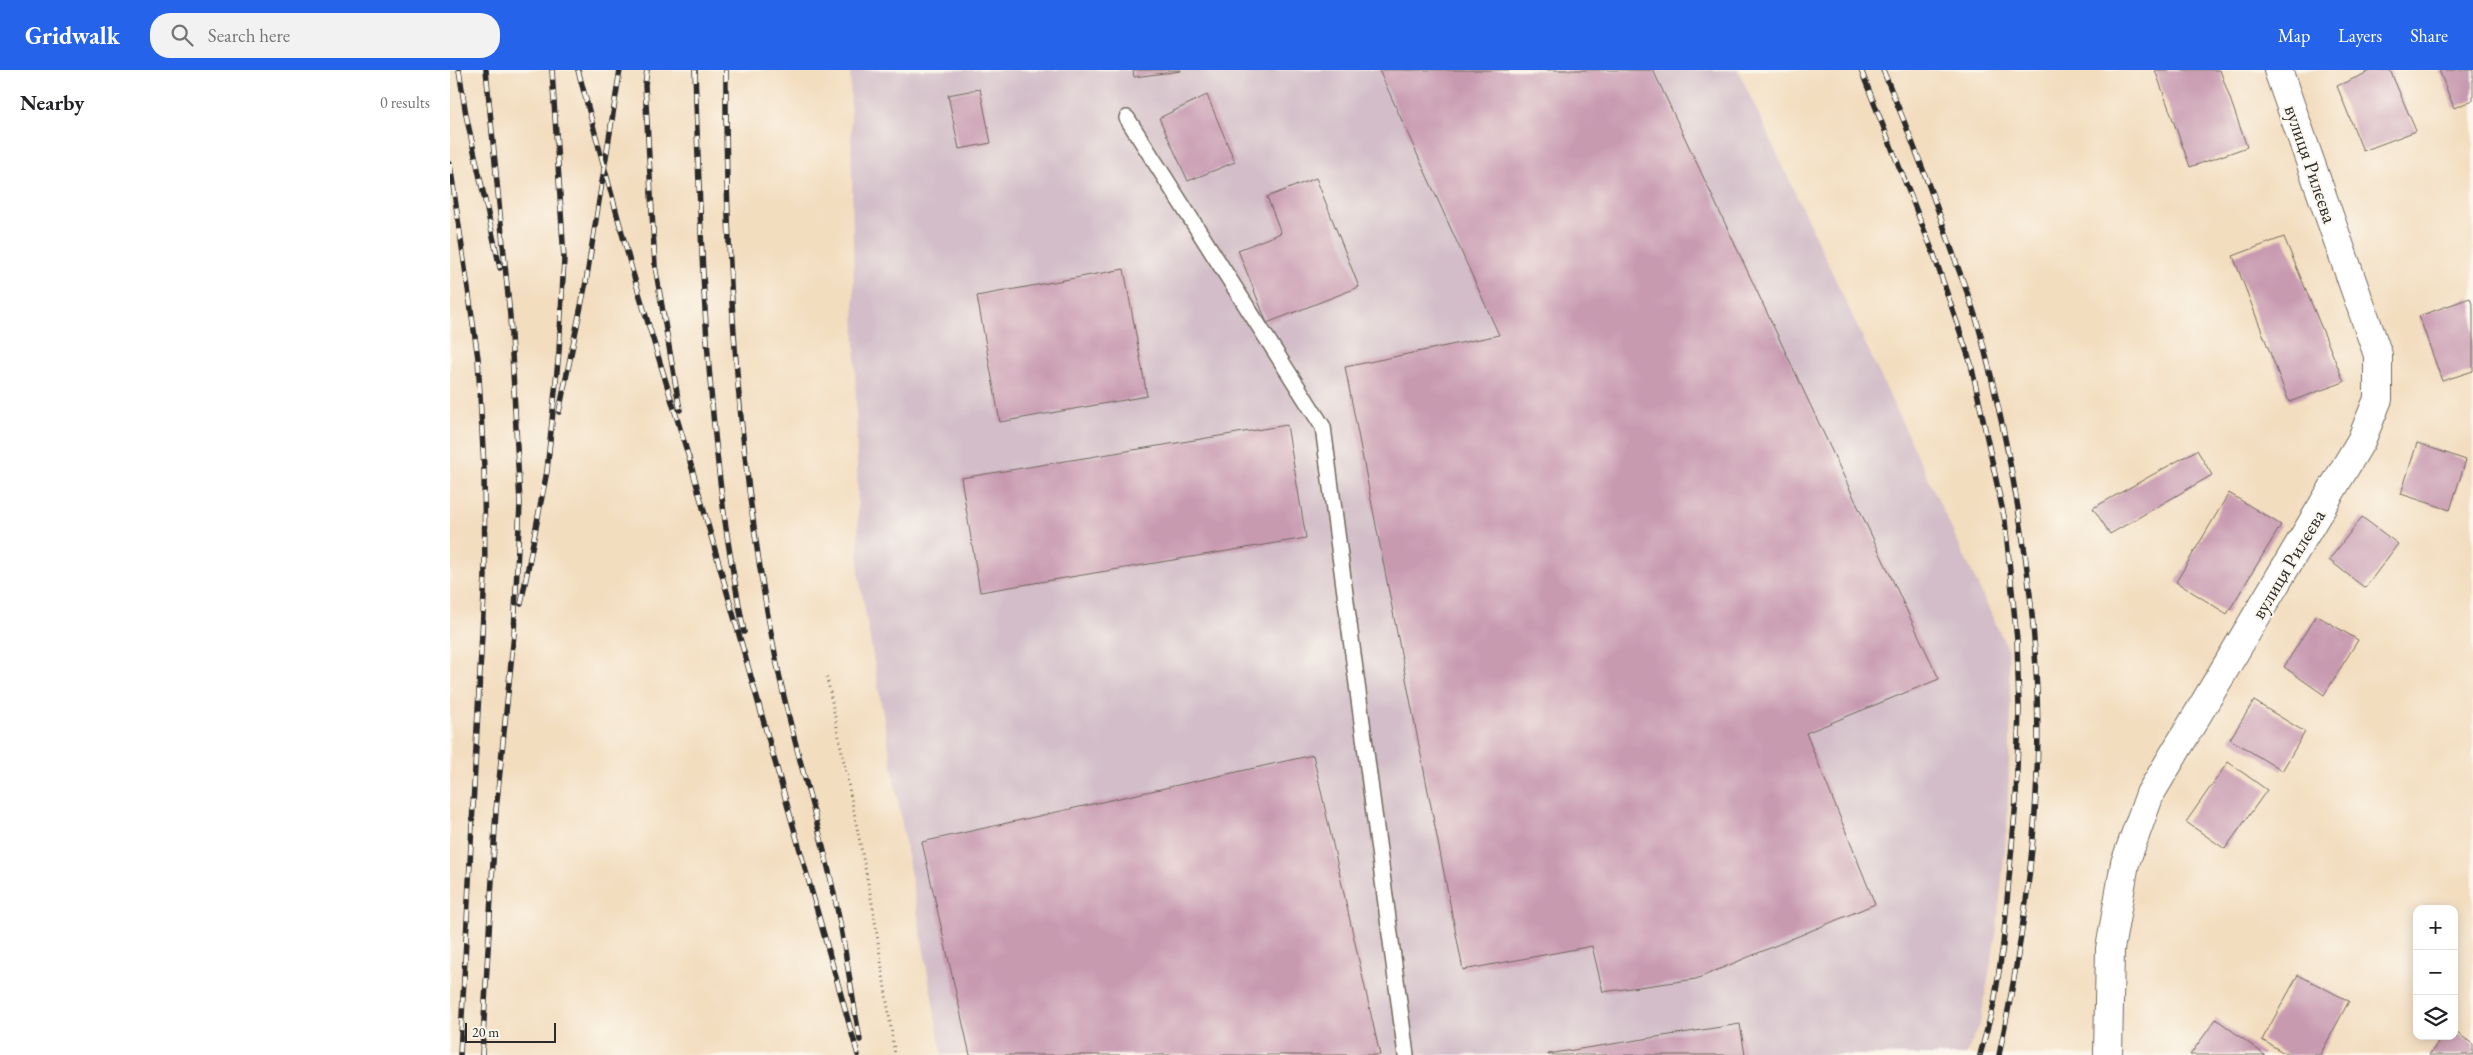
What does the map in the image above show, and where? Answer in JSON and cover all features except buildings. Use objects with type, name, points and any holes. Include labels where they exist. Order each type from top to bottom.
[{"type":"street","name":"вулиця Рилєєва","points":[[2108,1055],[2110,949],[2125,863],[2150,794],[2361,442],[2378,399],[2378,355],[2278,70]]},
{"type":"lane","points":[[1127,118],[1323,428],[1406,1055]]},
{"type":"path","points":[[827,677],[873,908],[895,1055]]},
{"type":"shaded area","points":[[850,70],[1738,70],[2008,650],[2011,714],[2007,827],[1997,929],[1980,1024],[1966,1055],[942,1055],[859,576]]},
{"type":"railway","points":[[459,70],[466,115],[500,268]]},
{"type":"railway","points":[[482,1055],[496,810],[514,634],[520,503],[510,316],[486,70]]},
{"type":"railway","points":[[521,604],[547,471],[559,351],[564,259],[552,70]]},
{"type":"railway","points":[[578,70],[632,270],[689,458],[858,1055]]},
{"type":"railway","points":[[559,412],[586,282],[620,70]]},
{"type":"railway","points":[[647,70],[645,85],[655,266],[680,410]]},
{"type":"railway","points":[[695,70],[702,245],[713,419],[727,535],[744,632]]},
{"type":"railway","points":[[726,70],[726,145],[731,294],[743,443],[752,517],[777,664],[834,894],[860,1040]]},
{"type":"railway","points":[[1861,70],[1934,255],[1971,364],[2005,521],[2017,640],[2019,709],[2016,801],[2003,945],[1994,1004],[1980,1055]]},
{"type":"railway","points":[[1883,70],[1931,191],[1978,323],[2011,466],[2031,601],[2035,647],[2038,738],[2034,829],[2016,966],[1999,1055]]},
{"type":"railway","points":[[450,164],[478,358],[484,468],[485,576],[460,1055]]}]
